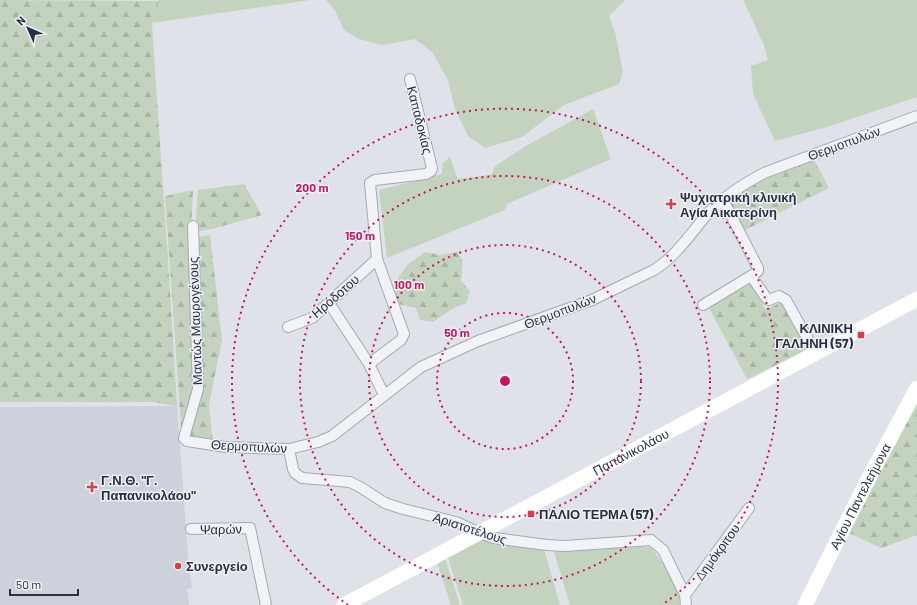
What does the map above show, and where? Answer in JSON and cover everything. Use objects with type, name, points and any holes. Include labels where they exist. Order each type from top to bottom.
[{"type":"main road","name":"Παπανικολάου","points":[[344,605],[917,299]]},
{"type":"main road","name":"Αγίου Παντελεήμονα","points":[[805,605],[865,485],[917,388]]},
{"type":"street","name":"Καπαδοκίας","points":[[377,259],[369,185],[370,182],[375,180],[426,174],[431,171],[432,165],[410,79]]},
{"type":"street","name":"Θερμοπυλών","points":[[184,438],[187,441],[226,447],[289,449],[318,442],[332,436],[421,367],[478,341],[592,300],[654,270],[674,254],[711,210],[746,182],[764,173],[917,116]]},
{"type":"street","points":[[703,305],[758,271],[758,268],[723,200]]},
{"type":"street","name":"Μαντώς Μαυρογένους","points":[[184,438],[198,389],[193,226]]},
{"type":"street","points":[[369,364],[401,340],[404,334],[377,259]]},
{"type":"street","name":"Ηρόδοτου","points":[[288,327],[312,318],[377,259]]},
{"type":"street","points":[[751,276],[767,299],[769,300],[779,296],[786,300],[816,354]]},
{"type":"street","points":[[329,303],[369,364],[384,395]]},
{"type":"street","name":"Αριστοτέλους","points":[[289,449],[295,473],[302,478],[350,482],[385,502],[403,509],[456,522],[480,533],[501,540],[547,546],[651,540],[662,550],[686,600]]},
{"type":"street","name":"Δημόκριτου","points":[[686,600],[749,508]]},
{"type":"street","name":"Ψαρών","points":[[191,529],[250,528],[266,605]]},
{"type":"shaded area","name":"Γ.Ν.Θ. \"Γ. Παπανικολάου\"","points":[[177,406],[189,567],[192,588],[187,589],[189,605],[0,605],[0,407]]},
{"type":"green space","points":[[0,0],[159,1],[152,23],[177,406],[153,402],[0,402]]},
{"type":"green space","points":[[158,0],[310,0],[152,23]]},
{"type":"green space","points":[[326,0],[625,0],[609,16],[615,32],[623,72],[619,84],[564,105],[522,137],[485,148],[468,136],[455,109],[448,80],[432,52],[415,39],[382,45],[359,39],[344,30],[335,10]]},
{"type":"green space","points":[[743,0],[917,0],[917,97],[827,127],[775,141],[753,94],[751,66],[768,60],[764,45]]},
{"type":"green space","points":[[593,109],[611,159],[507,204],[505,210],[387,258],[379,190],[442,174],[443,163],[450,157],[458,179],[490,175],[493,172],[494,167],[524,147]]},
{"type":"green space","points":[[812,156],[829,188],[743,231],[729,201],[763,178]]},
{"type":"green space","points":[[244,184],[262,215],[212,229],[195,232],[198,190]]},
{"type":"green space","points":[[193,190],[191,231],[195,388],[183,427],[181,427],[165,196]]},
{"type":"green space","points":[[210,235],[222,340],[209,405],[213,443],[187,437],[201,390],[195,237]]},
{"type":"green space","points":[[425,252],[440,255],[457,252],[463,260],[461,281],[470,291],[466,303],[452,309],[433,322],[420,320],[416,308],[398,304],[394,285],[407,265]]},
{"type":"green space","points":[[751,284],[766,310],[783,301],[810,349],[747,379],[708,306]]},
{"type":"green space","points":[[917,403],[917,535],[881,548],[849,533]]},
{"type":"green space","points":[[484,538],[544,549],[560,605],[463,605],[448,558]]},
{"type":"green space","points":[[651,547],[661,560],[674,581],[680,605],[570,605],[554,552]]},
{"type":"green space","points":[[445,558],[460,605],[451,605],[437,562]]},
{"type":"place","name":"Ψυχιατρική κλινική Αγία Αικατερίνη","points":[[671,204]]},
{"type":"place","name":"ΚΛΙΝΙΚΗ ΓΑΛΗΝΗ (57)","points":[[861,335]]},
{"type":"place","name":"Γ.Ν.Θ. \"Γ. Παπανικολάου\"","points":[[92,487]]},
{"type":"place","name":"ΠΑΛΙΟ ΤΕΡΜΑ (57)","points":[[531,514]]},
{"type":"place","name":"Συνεργείο","points":[[178,566]]}]
